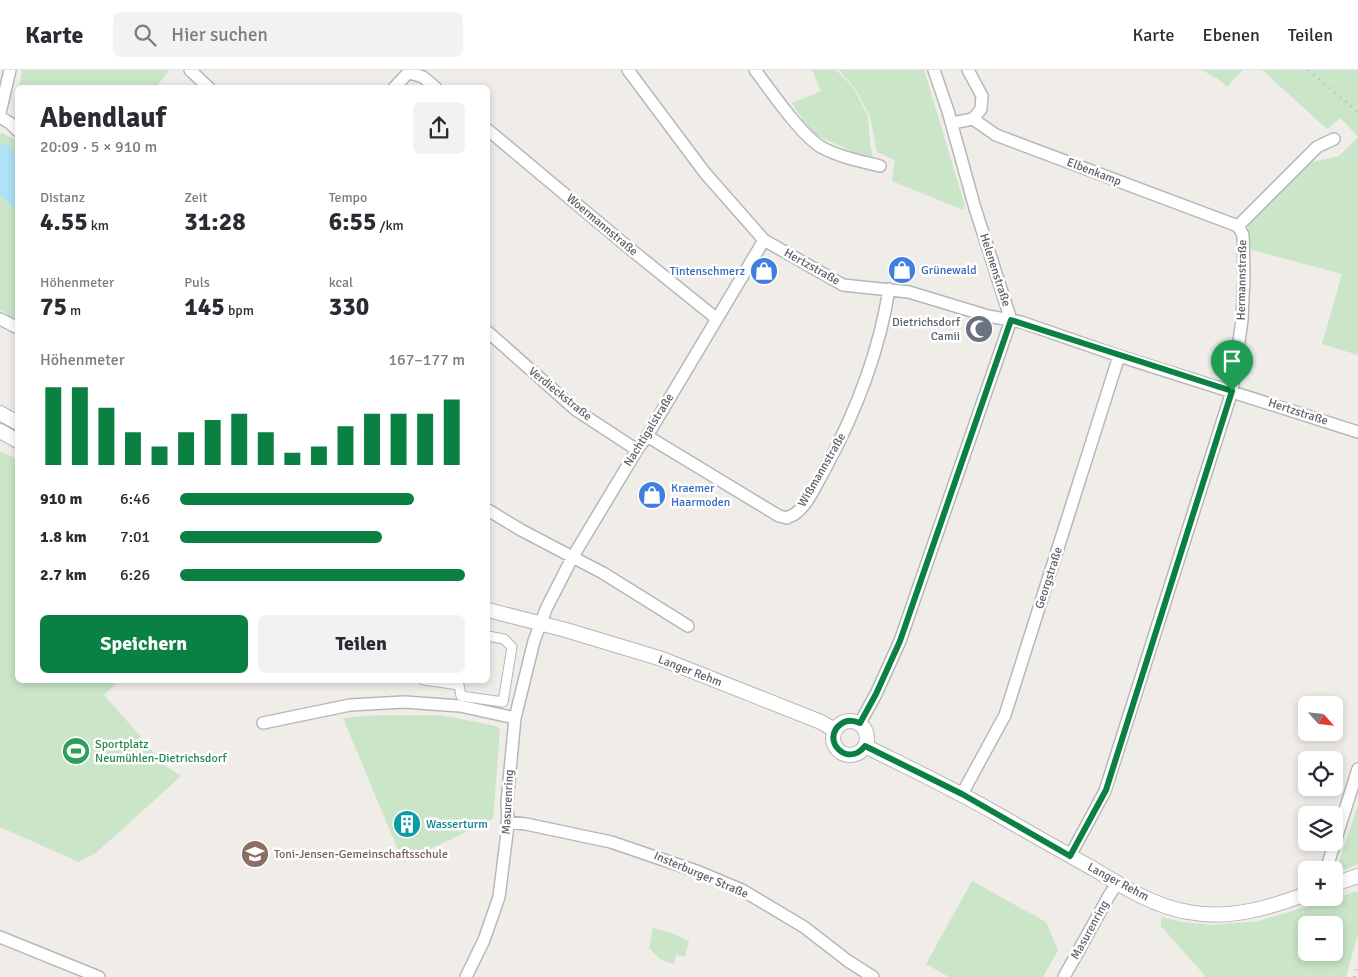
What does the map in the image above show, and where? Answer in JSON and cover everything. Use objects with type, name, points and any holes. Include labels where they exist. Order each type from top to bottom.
[{"type":"street","points":[[0,113],[10,70]]},
{"type":"street","points":[[190,70],[206,85]]},
{"type":"street","name":"Hertzstraße","points":[[628,70],[705,173],[764,240],[842,285],[909,292],[988,316],[1011,320],[1358,432]]},
{"type":"street","points":[[756,70],[809,138],[821,147],[849,159],[880,166]]},
{"type":"street","name":"Helenenstraße","points":[[860,723],[876,694],[900,641],[1011,320],[975,208],[952,123],[934,70]]},
{"type":"street","points":[[952,123],[973,119],[981,109],[982,96],[968,70]]},
{"type":"street","points":[[397,85],[410,73],[423,77],[432,85]]},
{"type":"street","points":[[0,117],[15,128]]},
{"type":"street","name":"Elbenkamp","points":[[973,119],[996,135],[1238,226]]},
{"type":"street","name":"Woermannstraße","points":[[490,132],[717,319]]},
{"type":"street","name":"Hermannstraße","points":[[1070,856],[1106,790],[1232,391],[1242,320],[1244,276],[1243,235],[1238,226],[1317,148],[1334,139]]},
{"type":"street","name":"Nachtigalstraße","points":[[540,624],[572,558],[764,240]]},
{"type":"street","name":"Wißmannstraße","points":[[647,436],[779,516],[787,518],[798,512],[812,491],[856,408],[877,348],[885,317],[889,289]]},
{"type":"street","points":[[0,319],[15,326]]},
{"type":"street","name":"Verdieckstraße","points":[[490,334],[576,410],[637,450]]},
{"type":"street","name":"Georgstraße","points":[[962,794],[1005,715],[1119,356]]},
{"type":"street","points":[[0,413],[15,421]]},
{"type":"street","points":[[0,431],[15,439]]},
{"type":"street","points":[[490,511],[572,558],[603,573],[688,626]]},
{"type":"street","name":"Langer Rehm","points":[[490,611],[662,659],[821,722],[835,730]]},
{"type":"street","name":"Masurenring","points":[[466,977],[484,940],[499,896],[508,822],[507,802],[515,718],[540,624]]},
{"type":"street","points":[[445,683],[459,685],[461,696],[503,702],[512,647],[504,639],[490,636]]},
{"type":"street","points":[[262,723],[350,705],[404,702],[460,706],[515,718]]},
{"type":"street","points":[[849,721],[860,723],[867,736],[865,746],[858,753],[842,753],[835,745],[835,730],[839,725],[849,721]]},
{"type":"street","name":"Langer Rehm","points":[[865,746],[962,794],[1118,883],[1161,905],[1206,915],[1232,914],[1256,910],[1298,897]]},
{"type":"street","points":[[1329,861],[1358,768]]},
{"type":"street","name":"Insterburger Straße","points":[[508,822],[611,842],[699,872],[742,890],[804,927],[848,961],[873,977]]},
{"type":"street","points":[[1343,881],[1358,876]]},
{"type":"street","name":"Masurenring","points":[[1064,977],[1118,883]]},
{"type":"street","points":[[0,936],[99,977]]},
{"type":"green space","points":[[22,70],[169,71],[158,85],[19,85]]},
{"type":"green space","points":[[812,70],[836,70],[854,88],[868,117],[870,144],[874,161],[811,133],[792,103],[821,91]]},
{"type":"green space","points":[[839,70],[924,70],[965,206],[963,210],[892,181],[895,160],[877,152],[870,117],[855,88]]},
{"type":"green space","points":[[1202,70],[1243,70],[1227,87],[1218,79]]},
{"type":"green space","points":[[1262,70],[1358,70],[1358,137],[1341,118],[1327,129]]},
{"type":"green space","points":[[2,133],[15,140],[15,319],[0,310],[0,134]]},
{"type":"green space","points":[[1358,137],[1358,355],[1322,344],[1342,274],[1249,249],[1248,226],[1308,163],[1339,156]]},
{"type":"green space","name":"Sportplatz Neumühlen-Dietrichsdorf","points":[[0,451],[15,458],[15,683],[117,683],[104,695],[162,764],[181,776],[96,853],[79,862],[0,827]]},
{"type":"green space","points":[[379,715],[441,715],[496,726],[500,730],[493,819],[403,862],[343,718]]},
{"type":"green space","points":[[1358,805],[1358,864],[1343,871],[1343,861],[1339,861]]},
{"type":"green space","points":[[972,881],[1046,922],[1058,950],[1043,977],[949,977],[926,964]]},
{"type":"green space","points":[[1358,891],[1358,934],[1346,977],[1206,977],[1161,926],[1161,917],[1182,922],[1212,925],[1259,921],[1308,906],[1343,906],[1343,896]]},
{"type":"green space","points":[[653,928],[672,933],[689,941],[685,957],[676,955],[674,964],[661,960],[649,948]]},
{"type":"water","points":[[4,142],[10,147],[15,158],[15,210],[0,194],[0,148]]},
{"type":"railway","points":[[1308,70],[1358,112]]},
{"type":"railway","points":[[1354,977],[1358,963]]},
{"type":"place","name":"Grünewald","points":[[902,270]]},
{"type":"place","name":"Tintenschmerz","points":[[764,271]]},
{"type":"place","name":"Dietrichsdorf Camii","points":[[979,329]]},
{"type":"place","name":"Kraemer Haarmoden","points":[[652,495]]},
{"type":"place","name":"Sportplatz Neumühlen-Dietrichsdorf","points":[[76,751]]},
{"type":"place","name":"Wasserturm","points":[[407,824]]},
{"type":"place","name":"Toni-Jensen-Gemeinschaftsschule","points":[[255,854]]},
{"type":"route","points":[[1011,320],[1232,391],[1106,790],[1070,856],[962,794],[865,746],[858,753],[853,754],[842,753],[838,750],[834,740],[835,730],[843,722],[854,721],[860,723],[876,694],[900,641],[1011,320]]}]
